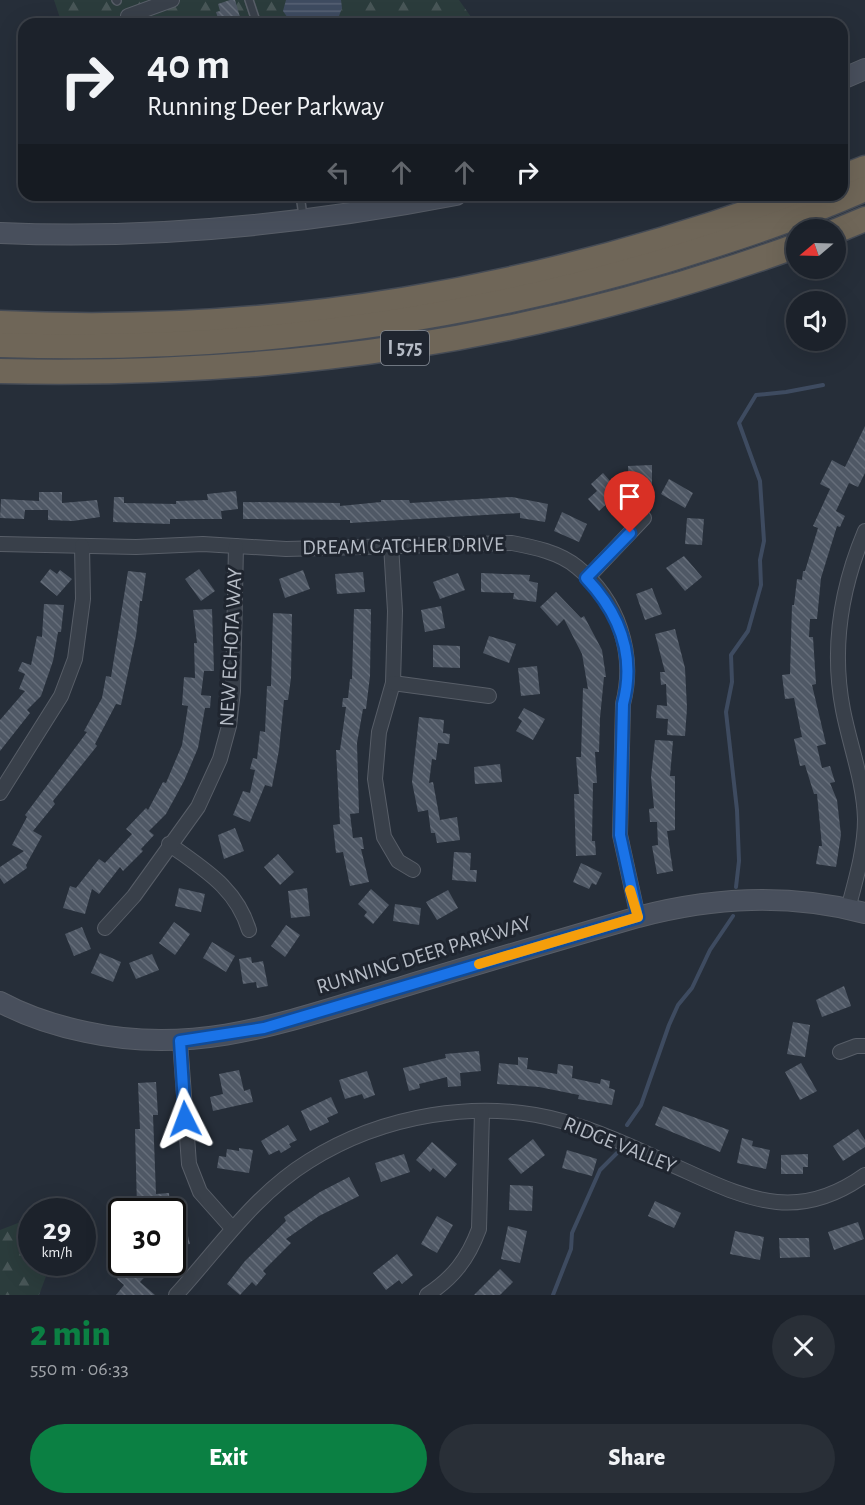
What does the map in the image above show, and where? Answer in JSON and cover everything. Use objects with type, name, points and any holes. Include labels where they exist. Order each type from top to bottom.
[{"type":"highway","points":[[848,175],[865,168]]},
{"type":"highway","points":[[848,195],[865,189]]},
{"type":"highway","name":"I 575","points":[[0,323],[77,326],[197,324],[302,315],[414,299],[562,269],[654,244],[779,201]]},
{"type":"highway","points":[[0,345],[139,346],[216,343],[312,334],[435,316],[605,278],[720,244],[833,201]]},
{"type":"highway","points":[[846,227],[865,219]]},
{"type":"highway","name":"I 575","points":[[0,371],[95,373],[224,368],[315,361],[404,349],[492,333],[640,297],[786,249]]},
{"type":"street","points":[[128,16],[172,0]]},
{"type":"street","points":[[848,76],[865,69]]},
{"type":"street","points":[[0,232],[75,235],[159,232],[252,225],[399,207],[426,201]]},
{"type":"street","points":[[586,578],[644,518]]},
{"type":"street","points":[[857,911],[865,819],[860,784],[843,710],[838,650],[844,593],[865,531]]},
{"type":"street","name":"DREAM CATCHER DRIVE","points":[[0,544],[236,546],[286,549],[512,543],[561,558],[577,567],[616,619],[628,652],[627,687],[623,704],[620,835],[638,917]]},
{"type":"street","points":[[392,545],[395,611],[393,683],[379,732],[375,779],[384,837],[398,861],[413,870]]},
{"type":"street","points":[[0,793],[61,696],[75,659],[83,599],[82,546]]},
{"type":"street","name":"NEW ECHOTA WAY","points":[[105,928],[134,896],[206,792],[220,759],[229,726],[233,691],[236,546]]},
{"type":"street","points":[[393,683],[489,696]]},
{"type":"street","points":[[170,844],[217,880],[235,898],[249,930]]},
{"type":"street","name":"RUNNING DEER PARKWAY","points":[[0,1002],[52,1023],[101,1035],[138,1040],[180,1041],[223,1037],[264,1028],[638,917],[689,905],[740,898],[794,901],[857,911]]},
{"type":"street","points":[[180,1041],[189,1164],[200,1192],[232,1228]]},
{"type":"street","points":[[840,1052],[856,1046],[865,1046]]},
{"type":"street","points":[[427,1295],[445,1283],[459,1268],[473,1246],[479,1229],[482,1112]]},
{"type":"street","name":"RIDGE VALLEY","points":[[176,1295],[232,1228],[278,1182],[336,1146],[372,1130],[412,1119],[482,1112],[511,1113],[560,1120],[626,1144],[724,1190],[756,1200],[792,1203],[816,1201],[865,1175]]},
{"type":"lane","points":[[249,0],[255,18]]},
{"type":"lane","points":[[301,201],[304,218]]},
{"type":"green space","points":[[54,0],[459,0],[472,18],[60,18]]},
{"type":"green space","points":[[18,1223],[18,1276],[46,1276],[39,1295],[0,1295],[0,1230]]},
{"type":"water","points":[[286,0],[341,0],[342,8],[338,18],[288,18],[283,11]]},
{"type":"building","points":[[235,0],[240,18],[218,18],[216,12],[220,11],[218,4]]},
{"type":"building","points":[[865,426],[865,473],[858,487],[849,483],[836,511],[845,516],[840,527],[837,526],[821,578],[817,619],[810,619],[809,637],[813,637],[816,684],[812,685],[826,744],[817,746],[822,768],[830,766],[835,782],[830,783],[837,800],[841,835],[836,867],[816,864],[819,846],[822,846],[817,794],[814,794],[805,765],[800,766],[794,739],[802,737],[794,698],[785,699],[782,675],[790,674],[792,605],[794,605],[797,579],[802,580],[818,528],[813,526],[830,489],[820,484],[832,460],[845,467]]},
{"type":"building","points":[[652,465],[652,486],[641,483],[641,491],[629,491],[628,466]]},
{"type":"building","points":[[603,473],[620,492],[599,511],[588,499],[597,491],[591,484]]},
{"type":"building","points":[[669,479],[693,493],[685,508],[661,494]]},
{"type":"building","points":[[236,491],[238,509],[221,511],[222,519],[170,519],[170,524],[113,522],[114,497],[124,497],[124,503],[176,504],[176,501],[208,500],[207,494]]},
{"type":"building","points":[[39,492],[62,492],[62,503],[97,500],[100,517],[73,521],[48,520],[48,510],[25,510],[24,519],[0,518],[1,499],[39,501]]},
{"type":"building","points":[[512,497],[548,504],[545,522],[520,518],[520,513],[350,523],[350,520],[243,519],[243,502],[340,503],[340,506],[381,502],[381,500],[409,500],[410,503]]},
{"type":"building","points":[[562,512],[587,524],[579,542],[554,531]]},
{"type":"building","points":[[687,518],[704,519],[702,545],[685,544]]},
{"type":"building","points":[[684,556],[702,577],[685,591],[666,568]]},
{"type":"building","points":[[50,569],[57,574],[60,570],[72,579],[57,596],[40,582]]},
{"type":"building","points":[[199,569],[215,591],[201,601],[185,579]]},
{"type":"building","points":[[303,570],[310,589],[285,598],[279,579]]},
{"type":"building","points":[[128,571],[146,573],[136,636],[121,705],[116,704],[95,744],[97,746],[53,801],[55,804],[33,831],[42,836],[26,865],[27,868],[4,884],[0,878],[0,867],[24,851],[12,845],[27,817],[25,815],[87,732],[84,731],[102,698],[106,676],[111,677]]},
{"type":"building","points":[[363,572],[365,592],[337,594],[335,574]]},
{"type":"building","points":[[458,573],[465,590],[440,599],[433,582]]},
{"type":"building","points":[[481,573],[530,575],[529,581],[538,583],[536,602],[513,599],[514,593],[481,592]]},
{"type":"building","points":[[652,588],[662,614],[645,620],[636,594]]},
{"type":"building","points":[[556,592],[581,618],[584,616],[602,650],[606,677],[604,677],[600,718],[599,752],[595,752],[597,783],[593,783],[592,841],[595,841],[596,855],[576,856],[574,794],[579,794],[576,757],[581,757],[583,688],[588,689],[582,654],[564,619],[557,626],[540,607]]},
{"type":"building","points":[[44,604],[64,605],[61,632],[58,632],[53,661],[41,696],[27,710],[30,713],[0,751],[0,720],[25,691],[19,689],[25,674],[18,671],[22,662],[31,665],[37,636],[42,637]]},
{"type":"building","points":[[441,606],[445,628],[425,632],[421,610]]},
{"type":"building","points":[[212,609],[214,671],[204,671],[201,695],[211,696],[210,708],[205,708],[198,748],[184,781],[166,814],[149,831],[154,835],[141,849],[143,851],[123,871],[120,867],[99,894],[92,889],[85,914],[63,908],[70,886],[76,888],[99,859],[105,863],[132,834],[126,829],[146,808],[148,810],[163,782],[166,783],[182,745],[188,706],[182,705],[184,677],[195,678],[194,643],[197,643],[193,610]]},
{"type":"building","points":[[354,609],[371,609],[370,676],[366,709],[363,709],[357,743],[359,813],[350,814],[353,838],[362,837],[364,849],[361,849],[369,882],[350,886],[343,852],[336,853],[333,825],[340,824],[336,750],[340,750],[346,707],[342,707],[343,698],[348,698],[350,679],[352,679]]},
{"type":"building","points":[[273,613],[292,614],[291,678],[288,700],[284,700],[279,750],[272,787],[265,785],[250,822],[233,815],[243,791],[250,793],[255,770],[250,769],[253,758],[257,759],[260,731],[265,732],[267,686],[271,686]]},
{"type":"building","points":[[675,629],[685,668],[687,708],[685,736],[667,735],[668,719],[656,718],[657,705],[667,706],[666,684],[661,685],[660,672],[665,672],[655,634]]},
{"type":"building","points":[[489,636],[516,644],[509,663],[483,653]]},
{"type":"building","points":[[433,645],[460,646],[460,668],[433,667]]},
{"type":"building","points":[[537,666],[540,694],[521,696],[518,668]]},
{"type":"building","points":[[524,708],[545,719],[533,740],[516,731],[522,721],[518,718]]},
{"type":"building","points":[[419,717],[444,720],[443,733],[450,734],[449,744],[438,743],[436,760],[432,759],[429,783],[433,782],[440,820],[457,817],[460,840],[437,843],[435,833],[431,833],[428,810],[418,812],[412,782]]},
{"type":"building","points":[[655,740],[673,741],[670,776],[675,776],[675,830],[667,831],[673,871],[657,874],[652,846],[658,845],[657,822],[650,822],[649,809],[654,808],[651,777]]},
{"type":"building","points":[[500,764],[502,782],[475,784],[474,767]]},
{"type":"building","points":[[235,828],[244,851],[224,859],[218,835]]},
{"type":"building","points":[[454,852],[471,853],[470,870],[477,870],[476,882],[452,880]]},
{"type":"building","points":[[278,854],[294,872],[280,885],[264,867]]},
{"type":"building","points":[[581,863],[602,873],[596,885],[592,883],[589,889],[573,882]]},
{"type":"building","points":[[179,888],[205,894],[201,912],[175,906]]},
{"type":"building","points":[[307,888],[310,916],[291,918],[288,891]]},
{"type":"building","points":[[371,889],[389,905],[373,924],[364,916],[367,912],[358,904]]},
{"type":"building","points":[[448,890],[458,908],[437,920],[426,902]]},
{"type":"building","points":[[395,904],[421,908],[419,925],[393,921]]},
{"type":"building","points":[[174,922],[190,934],[175,955],[159,943]]},
{"type":"building","points":[[286,925],[300,935],[285,957],[271,946]]},
{"type":"building","points":[[82,927],[91,949],[74,956],[65,934]]},
{"type":"building","points":[[212,942],[235,956],[226,972],[203,958]]},
{"type":"building","points":[[100,953],[121,962],[113,982],[91,973]]},
{"type":"building","points":[[152,954],[159,970],[136,979],[129,963]]},
{"type":"building","points":[[251,957],[252,963],[263,961],[268,986],[257,988],[256,982],[243,984],[239,959]]},
{"type":"building","points":[[844,986],[851,1006],[822,1017],[816,1000]]},
{"type":"building","points":[[793,1022],[810,1025],[805,1057],[787,1054]]},
{"type":"building","points":[[479,1051],[481,1071],[460,1073],[461,1086],[448,1087],[447,1077],[419,1084],[420,1088],[409,1091],[403,1068],[446,1058],[445,1054]]},
{"type":"building","points":[[518,1057],[528,1058],[527,1069],[557,1074],[558,1064],[573,1066],[572,1078],[600,1084],[601,1079],[610,1081],[609,1088],[615,1090],[612,1105],[578,1099],[579,1095],[539,1087],[497,1084],[499,1063],[518,1065]]},
{"type":"building","points":[[801,1063],[817,1091],[800,1100],[785,1072]]},
{"type":"building","points":[[239,1070],[244,1091],[250,1089],[253,1102],[213,1111],[210,1097],[223,1094],[219,1074]]},
{"type":"building","points":[[367,1071],[375,1095],[364,1099],[362,1094],[345,1099],[339,1080]]},
{"type":"building","points":[[156,1082],[158,1115],[153,1115],[156,1194],[169,1193],[169,1198],[137,1198],[135,1129],[140,1129],[138,1083]]},
{"type":"building","points":[[331,1097],[338,1113],[327,1118],[329,1122],[310,1131],[301,1111]]},
{"type":"building","points":[[663,1106],[729,1130],[720,1152],[655,1125]]},
{"type":"building","points":[[288,1125],[297,1140],[289,1144],[291,1147],[281,1153],[279,1150],[269,1155],[261,1141]]},
{"type":"building","points":[[858,1129],[865,1140],[865,1147],[843,1161],[833,1146]]},
{"type":"building","points":[[742,1138],[753,1141],[752,1146],[770,1150],[766,1169],[737,1163]]},
{"type":"building","points":[[533,1139],[545,1155],[521,1174],[508,1159]]},
{"type":"building","points":[[432,1142],[457,1164],[445,1178],[433,1168],[430,1172],[416,1160]]},
{"type":"building","points":[[239,1148],[253,1150],[249,1173],[217,1168],[219,1156],[226,1157],[227,1149],[239,1151]]},
{"type":"building","points":[[567,1150],[597,1159],[592,1176],[562,1168]]},
{"type":"building","points":[[404,1154],[410,1172],[381,1182],[375,1163]]},
{"type":"building","points":[[808,1154],[808,1167],[803,1167],[803,1174],[781,1174],[781,1155]]},
{"type":"building","points":[[349,1177],[359,1196],[319,1216],[286,1239],[291,1243],[263,1271],[266,1274],[256,1286],[252,1282],[240,1295],[227,1284],[245,1261],[286,1221],[284,1217],[320,1192]]},
{"type":"building","points":[[510,1185],[533,1186],[532,1211],[509,1210]]},
{"type":"building","points":[[655,1201],[681,1213],[674,1228],[648,1216]]},
{"type":"building","points":[[437,1216],[453,1225],[437,1253],[421,1244]]},
{"type":"building","points":[[858,1222],[864,1239],[834,1250],[828,1232]]},
{"type":"building","points":[[508,1226],[527,1231],[520,1263],[501,1259]]},
{"type":"building","points":[[186,1228],[190,1244],[186,1244]]},
{"type":"building","points":[[735,1231],[764,1237],[760,1260],[730,1254]]},
{"type":"building","points":[[779,1238],[809,1238],[810,1257],[780,1258]]},
{"type":"building","points":[[397,1254],[413,1275],[402,1284],[399,1280],[386,1290],[373,1273]]},
{"type":"building","points":[[500,1269],[513,1282],[500,1295],[474,1295]]},
{"type":"building","points":[[120,1276],[146,1276],[140,1282],[155,1295],[116,1295],[124,1285],[117,1279]]},
{"type":"waterway","points":[[736,887],[739,861],[737,810],[726,712],[732,682],[731,655],[748,631],[761,585],[760,560],[764,541],[760,481],[739,423],[756,395],[823,385]]},
{"type":"waterway","points":[[627,1125],[641,1105],[678,1005],[692,988],[710,950],[733,916]]},
{"type":"waterway","points":[[553,1295],[571,1249],[572,1233],[600,1170],[617,1153]]},
{"type":"slow traffic","points":[[479,964],[638,917],[630,890]]},
{"type":"route","points":[[185,1119],[180,1041],[215,1038],[264,1028],[638,917],[622,852],[619,816],[623,704],[629,669],[628,652],[624,635],[608,604],[586,578],[630,533]]}]
